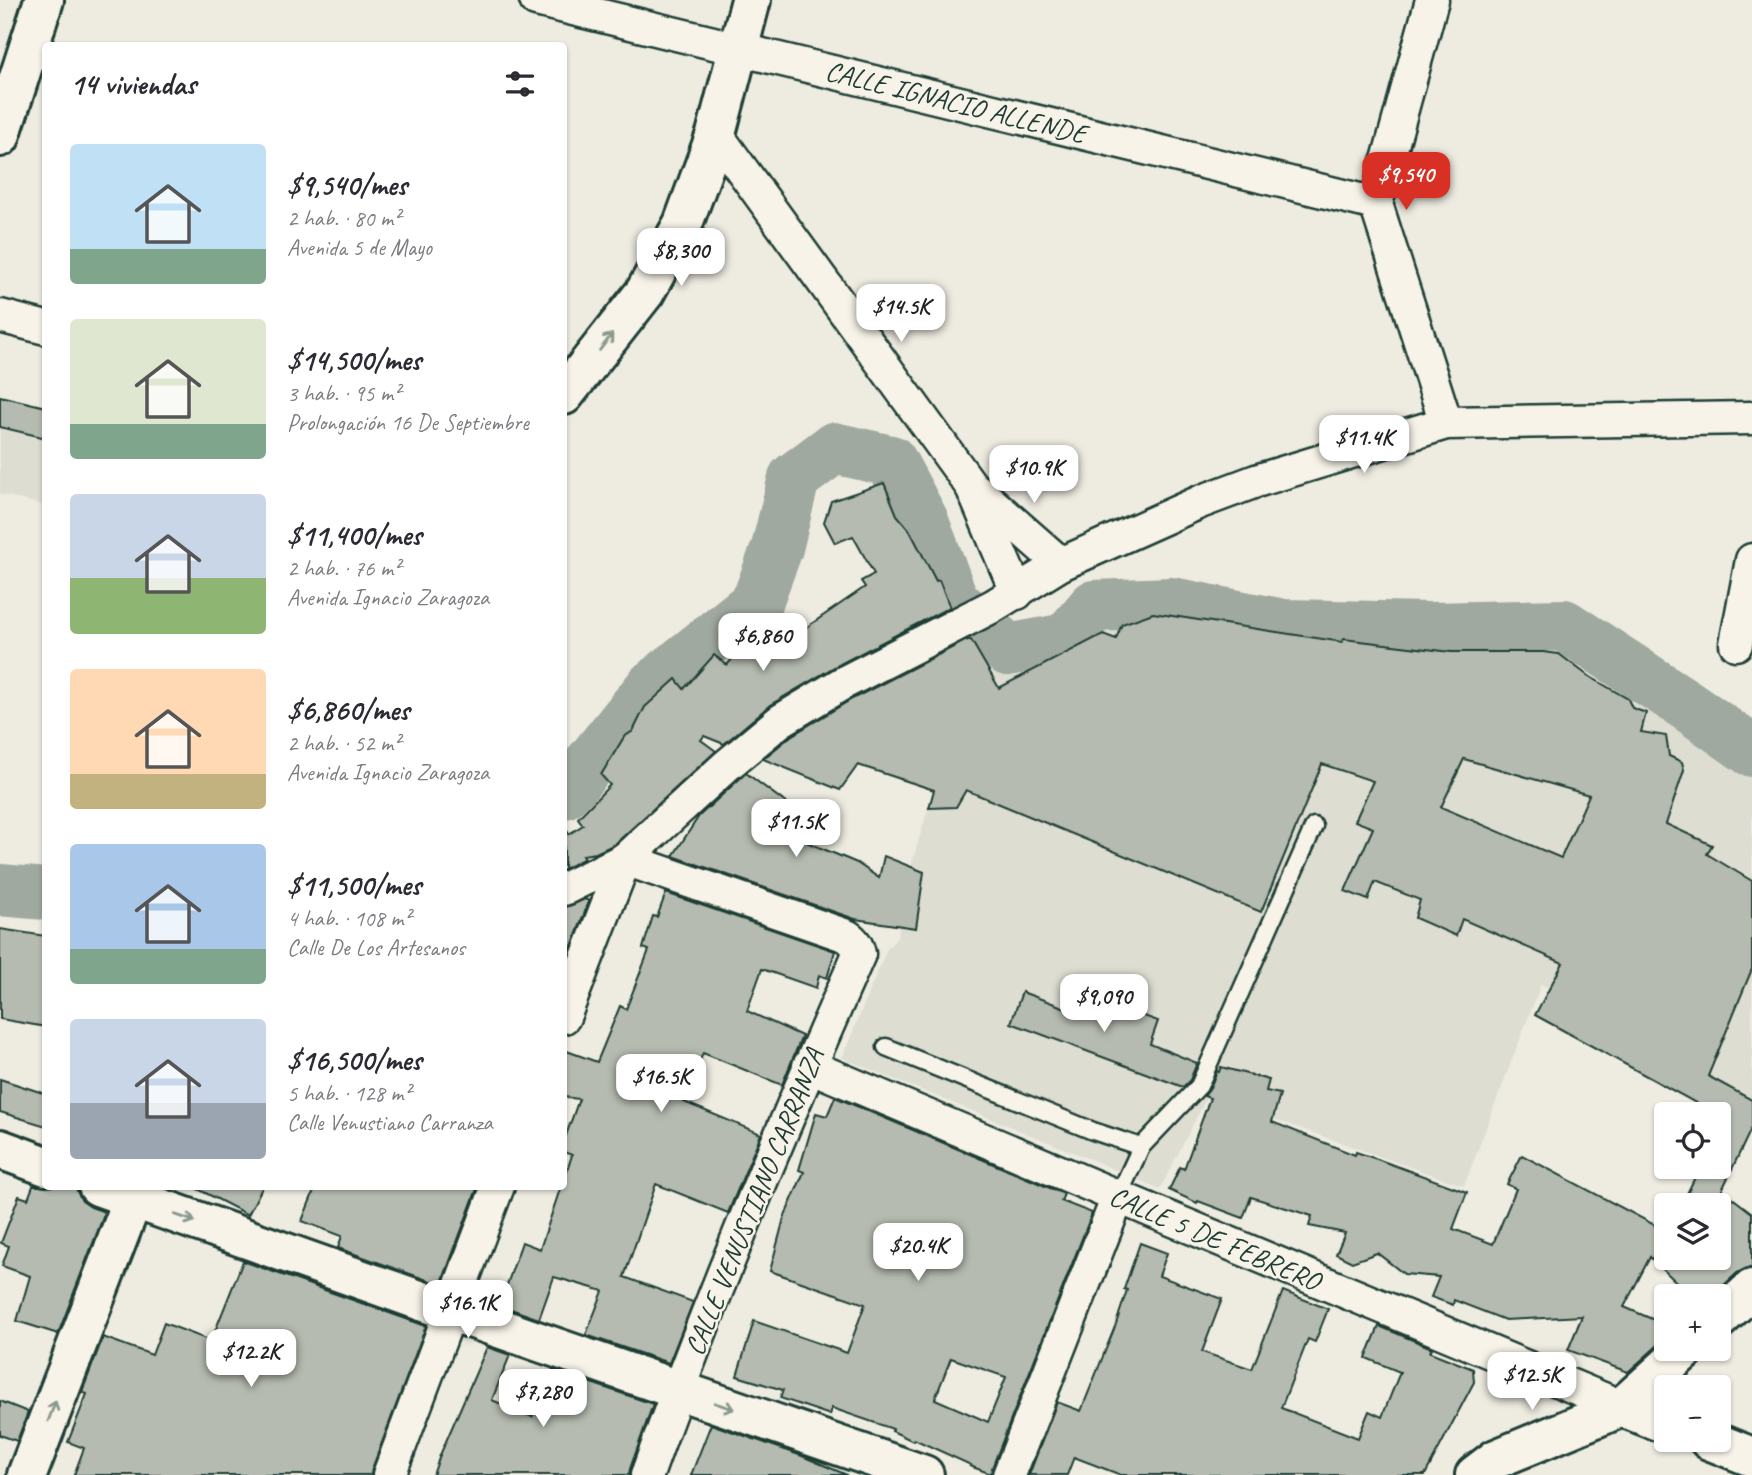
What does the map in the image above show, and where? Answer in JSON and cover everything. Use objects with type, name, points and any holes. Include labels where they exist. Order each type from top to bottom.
[{"type":"main road","points":[[0,137],[44,0]]},
{"type":"main road","points":[[567,391],[645,292],[684,225],[716,134],[751,0]]},
{"type":"main road","points":[[0,1149],[42,1165]]},
{"type":"main road","points":[[27,1475],[123,1191],[450,1311],[924,1475]]},
{"type":"main road","points":[[1731,1308],[1752,1289]]},
{"type":"main road","points":[[1475,1475],[1496,1459],[1622,1407],[1673,1361]]},
{"type":"main road","points":[[1622,1407],[1654,1419]]},
{"type":"main road","points":[[1731,1449],[1752,1457]]},
{"type":"street","name":"CALLE IGNACIO ALLENDE","points":[[536,0],[1376,204]]},
{"type":"street","points":[[1432,0],[1376,204],[1446,423]]},
{"type":"street","points":[[716,134],[972,487],[1061,564]]},
{"type":"street","points":[[0,316],[42,327]]},
{"type":"street","points":[[567,888],[625,859],[726,766],[780,722],[843,683],[1005,599],[1061,564],[1200,502],[1256,481],[1446,423],[1752,418]]},
{"type":"street","points":[[972,487],[1005,599]]},
{"type":"street","points":[[1736,644],[1752,560]]},
{"type":"street","points":[[567,1009],[625,859]]},
{"type":"street","name":"CALLE VENUSTIANO CARRANZA","points":[[625,859],[847,936],[858,947],[859,954],[809,1066],[677,1390],[647,1475]]},
{"type":"street","name":"CALLE 5 DE FEBRERO","points":[[809,1066],[1622,1407]]},
{"type":"street","points":[[389,1475],[496,1190]]},
{"type":"street","points":[[1009,1475],[1118,1197]]},
{"type":"lane","points":[[1118,1197],[1141,1147],[1199,1086],[1314,826]]},
{"type":"lane","points":[[886,1047],[1093,1131],[1141,1147]]},
{"type":"shaded area","points":[[0,396],[42,406],[42,505],[0,494]]},
{"type":"shaded area","points":[[1149,615],[1323,639],[1500,636],[1553,638],[1679,712],[1752,763],[1752,1100],[1541,984],[1464,1186],[1273,1119],[1206,1099],[1160,1189],[842,1058],[887,949],[897,938],[912,863],[931,798],[940,793],[868,768],[881,690],[889,678],[973,634],[1022,671],[1122,624]]},
{"type":"building","points":[[0,396],[42,406],[42,437],[0,427]]},
{"type":"building","points":[[884,483],[897,515],[909,529],[936,581],[939,580],[950,607],[834,667],[770,705],[724,744],[704,736],[701,740],[716,751],[615,844],[596,853],[583,855],[585,858],[567,867],[567,830],[569,834],[583,825],[578,818],[610,785],[601,775],[624,737],[633,731],[645,707],[676,679],[684,689],[714,655],[727,665],[766,621],[785,642],[865,587],[861,581],[874,574],[853,536],[835,543],[824,522],[831,501]]},
{"type":"building","points":[[1153,613],[1342,642],[1344,639],[1451,652],[1559,654],[1587,675],[1628,699],[1632,708],[1646,713],[1641,732],[1666,736],[1669,756],[1682,762],[1684,770],[1666,824],[1712,845],[1707,854],[1752,881],[1752,969],[1708,1076],[1752,1100],[1752,1127],[1731,1171],[1731,1102],[1694,1102],[1535,1015],[1563,963],[1462,919],[1456,936],[1415,918],[1420,900],[1375,882],[1368,900],[1345,891],[1373,828],[1355,821],[1373,781],[1322,764],[1261,912],[966,790],[956,807],[929,808],[934,790],[858,765],[840,790],[763,759],[791,736],[852,699],[965,641],[971,640],[999,688],[1103,634],[1116,639],[1122,624]],"holes":[[[1464,759],[1589,795],[1561,858],[1441,807]]]},
{"type":"building","points":[[746,773],[810,821],[797,838],[857,863],[879,878],[884,856],[924,872],[916,928],[855,919],[673,856],[699,816]]},
{"type":"building","points":[[666,893],[835,951],[827,978],[819,975],[816,988],[762,969],[747,1011],[802,1036],[782,1085],[703,1053],[684,1102],[761,1134],[728,1213],[656,1184],[624,1277],[693,1302],[669,1363],[586,1335],[603,1291],[554,1277],[539,1319],[502,1306],[522,1242],[540,1249],[560,1190],[567,1190],[567,1171],[572,1155],[567,1153],[567,1133],[579,1099],[567,1097],[567,1051],[597,1062],[620,1006],[626,1009],[649,950],[643,948],[653,916],[657,917]]},
{"type":"building","points":[[585,899],[589,901],[569,954],[567,906]]},
{"type":"building","points":[[0,929],[42,935],[42,1026],[0,1019]]},
{"type":"building","points":[[1022,992],[1071,1010],[1078,992],[1158,1021],[1150,1044],[1197,1063],[1190,1080],[1183,1087],[1011,1023]]},
{"type":"building","points":[[1221,1067],[1269,1080],[1266,1091],[1280,1094],[1272,1122],[1355,1155],[1356,1152],[1467,1192],[1453,1229],[1493,1244],[1516,1189],[1507,1184],[1522,1155],[1654,1225],[1654,1261],[1650,1257],[1624,1307],[1654,1320],[1654,1349],[1628,1372],[1568,1350],[1582,1316],[1505,1320],[1454,1300],[1453,1305],[1431,1297],[1439,1277],[1404,1274],[1377,1253],[1352,1262],[1336,1254],[1345,1233],[1309,1226],[1312,1216],[1251,1197],[1243,1218],[1198,1201],[1197,1203],[1169,1190],[1180,1167],[1184,1169],[1210,1098],[1204,1096]]},
{"type":"building","points":[[0,1079],[42,1093],[42,1125],[0,1112]]},
{"type":"building","points":[[835,1097],[1064,1194],[1061,1201],[1092,1213],[991,1474],[914,1439],[913,1441],[892,1431],[893,1429],[832,1408],[830,1415],[780,1398],[783,1390],[737,1376],[754,1321],[847,1353],[865,1304],[770,1271],[784,1218],[804,1172],[799,1170],[816,1113],[827,1116]],"holes":[[[951,1358],[1006,1377],[988,1422],[935,1399]]]},
{"type":"building","points":[[1694,1179],[1727,1179],[1722,1190],[1726,1193],[1687,1193]]},
{"type":"building","points":[[33,1186],[42,1186],[42,1190],[77,1190],[82,1201],[105,1212],[58,1334],[17,1321],[30,1276],[2,1266],[9,1246],[1,1243],[19,1196],[28,1199]]},
{"type":"building","points":[[200,1190],[261,1190],[248,1215]]},
{"type":"building","points":[[314,1190],[477,1190],[441,1285],[338,1248],[342,1236],[302,1221]]},
{"type":"building","points":[[1731,1197],[1752,1213],[1752,1268],[1737,1273],[1725,1284],[1678,1284],[1664,1270],[1731,1270]]},
{"type":"building","points":[[1140,1243],[1167,1253],[1159,1276],[1222,1299],[1202,1352],[1252,1369],[1283,1291],[1328,1309],[1315,1342],[1308,1339],[1281,1408],[1358,1438],[1369,1411],[1382,1417],[1400,1372],[1366,1358],[1379,1326],[1432,1348],[1430,1352],[1473,1369],[1474,1382],[1425,1475],[1121,1475],[1074,1457],[1067,1475],[1029,1475],[1057,1402],[1081,1411],[1116,1324],[1127,1290],[1124,1289]]},
{"type":"building","points":[[243,1261],[426,1326],[371,1475],[74,1475],[84,1448],[68,1442],[87,1394],[82,1392],[103,1337],[152,1355],[164,1323],[211,1341]]},
{"type":"building","points":[[487,1347],[510,1355],[492,1400],[532,1417],[553,1370],[653,1404],[629,1475],[433,1475]]},
{"type":"building","points":[[0,1401],[28,1412],[17,1441],[0,1435]]},
{"type":"building","points":[[711,1424],[802,1456],[847,1475],[691,1475]]},
{"type":"waterway","points":[[567,790],[652,686],[757,602],[777,548],[794,478],[834,448],[891,461],[922,519],[953,601],[1008,650],[1066,639],[1094,606],[1172,603],[1284,625],[1428,628],[1564,625],[1752,751]]},
{"type":"waterway","points":[[0,890],[42,894]]}]
